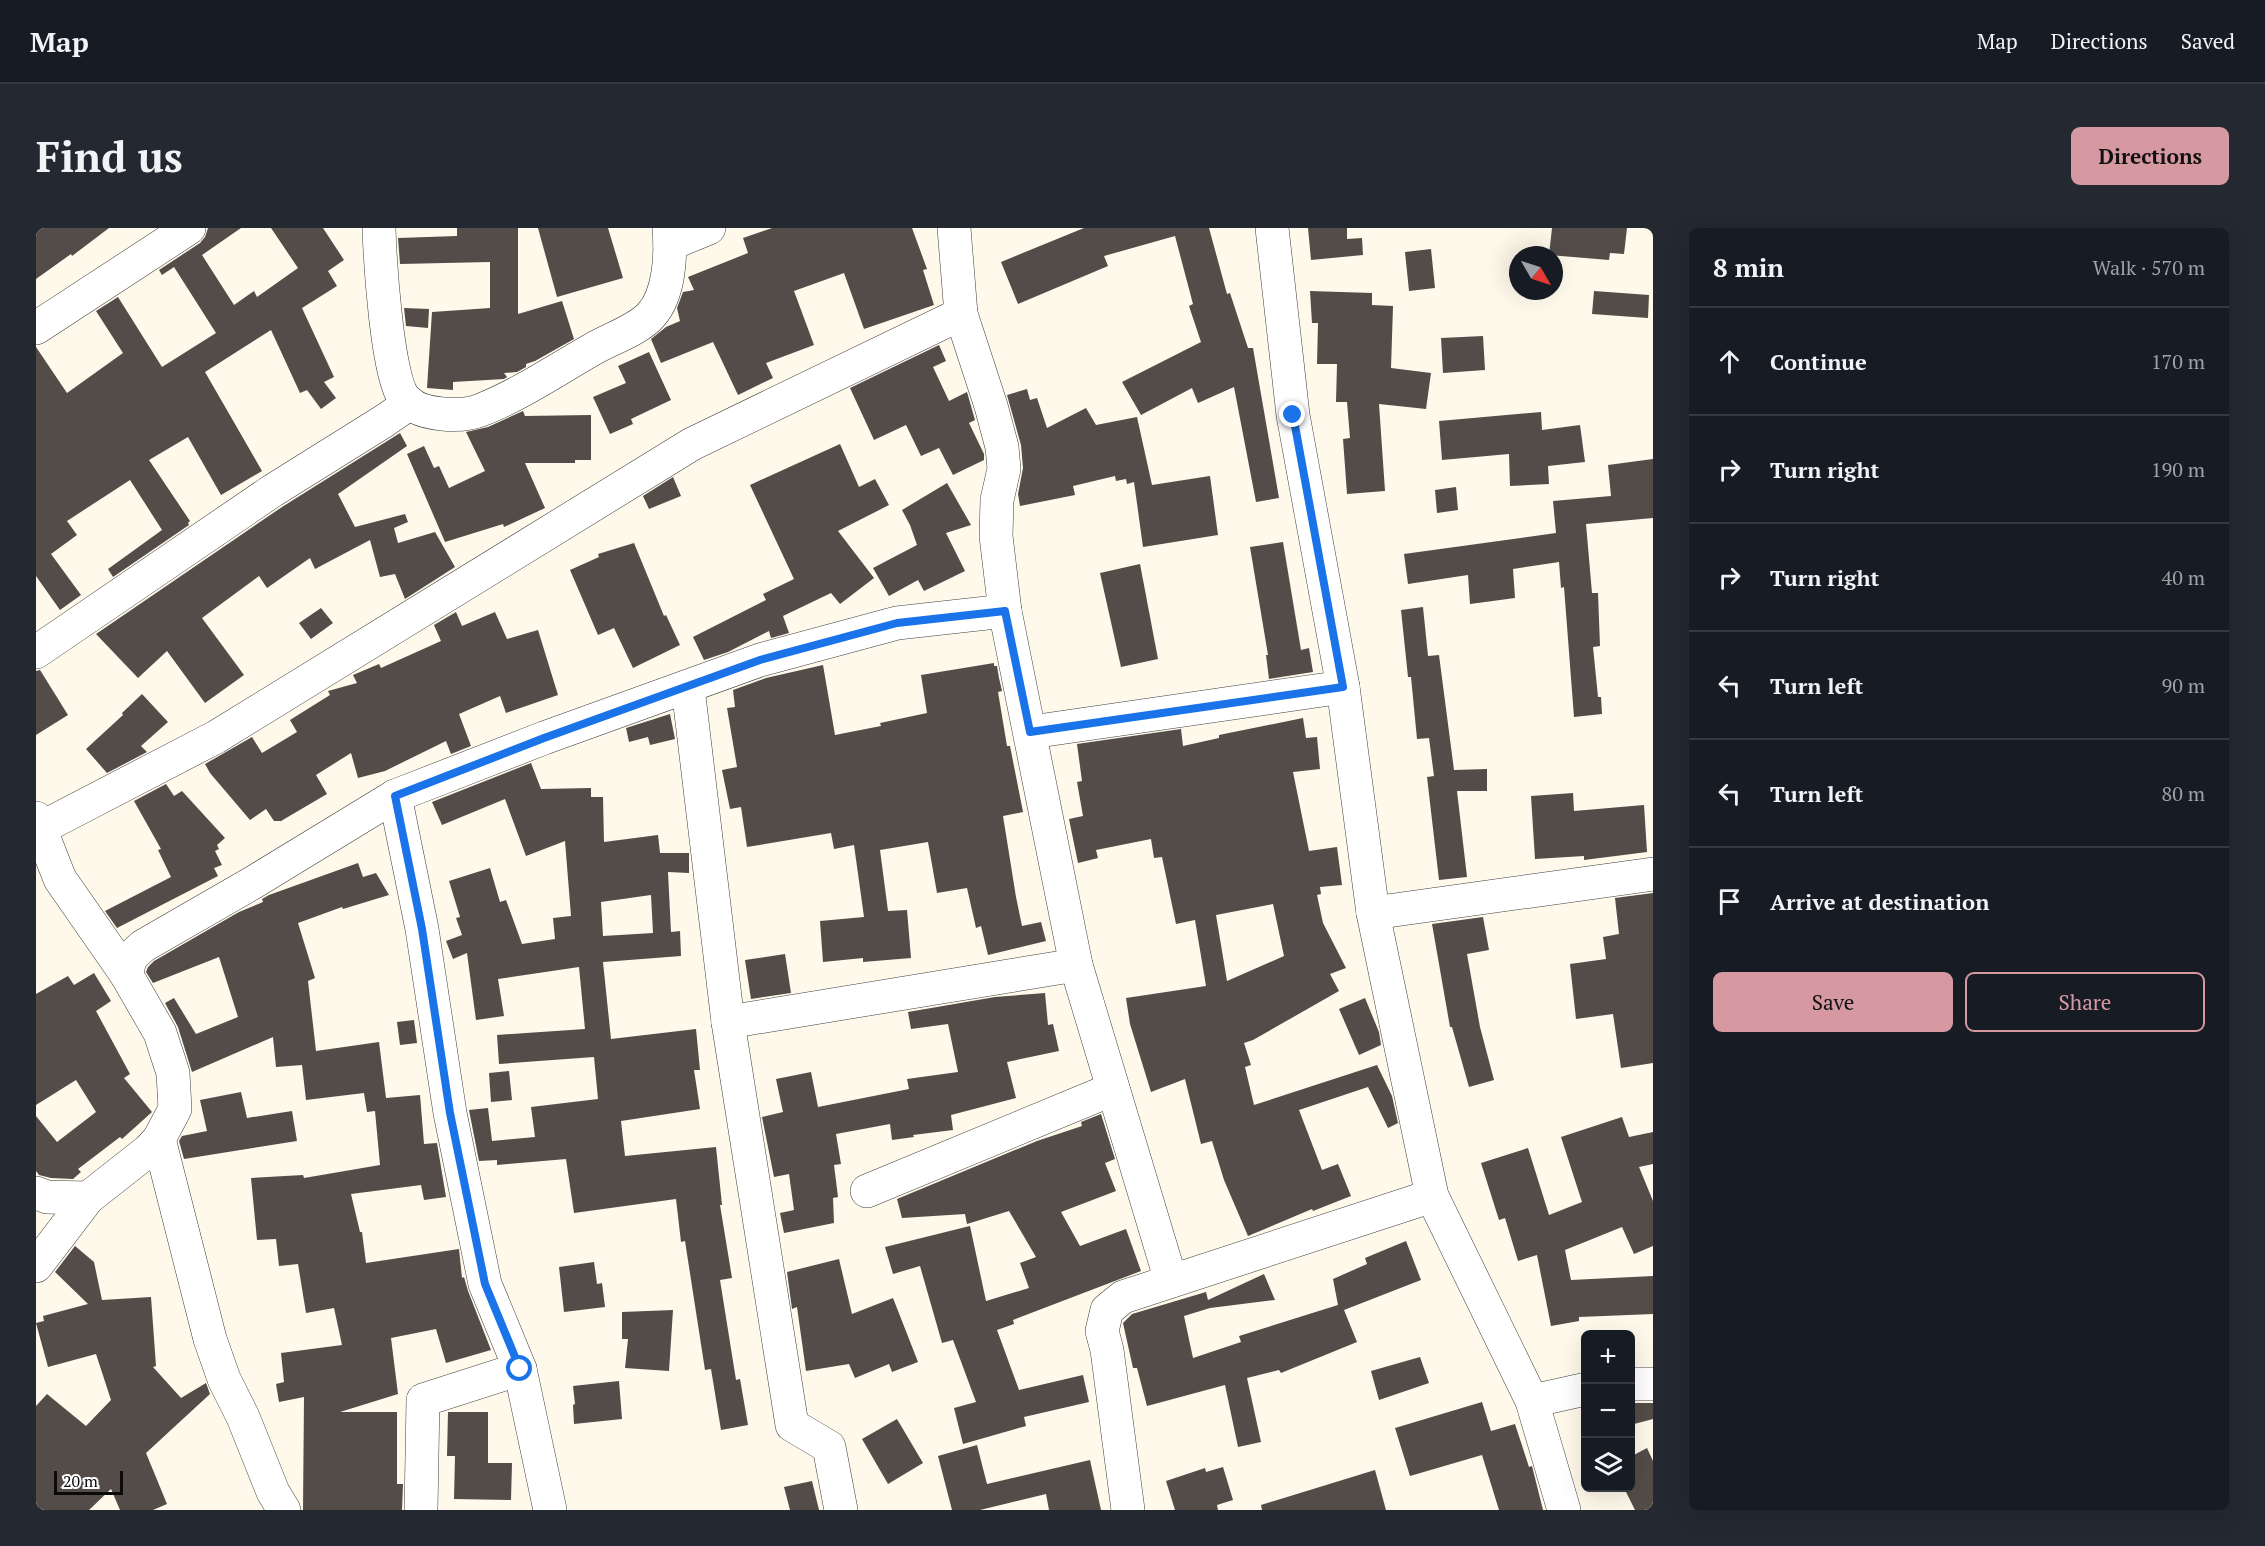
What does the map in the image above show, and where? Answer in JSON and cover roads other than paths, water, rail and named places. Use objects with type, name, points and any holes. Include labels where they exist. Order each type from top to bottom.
[{"type":"street","points":[[36,328],[189,228]]},
{"type":"street","points":[[380,228],[380,254],[393,366],[401,393],[410,403],[424,411],[436,413],[480,411],[542,380],[618,335],[636,327],[652,314],[668,281],[670,236],[709,228]]},
{"type":"street","points":[[954,228],[961,314],[992,406],[1002,447],[1004,469],[997,500],[996,536],[1005,611],[1076,964],[1172,1281]]},
{"type":"street","points":[[1272,228],[1293,415],[1343,687],[1373,913],[1432,1196],[1532,1401],[1564,1510]]},
{"type":"street","points":[[36,1266],[88,1198],[148,1150],[159,1138],[175,1109],[173,1073],[160,1033],[126,974],[60,879],[38,823],[216,737],[692,444],[961,314]]},
{"type":"street","points":[[36,652],[272,491],[410,403]]},
{"type":"street","points":[[126,974],[131,957],[143,946],[395,796],[544,738],[688,688],[760,660],[897,623],[1005,611]]},
{"type":"street","points":[[1030,732],[1343,687]]},
{"type":"street","points":[[688,688],[728,1022],[792,1425],[829,1447],[841,1510]]},
{"type":"street","points":[[395,796],[422,929],[450,1113],[485,1284],[520,1369],[550,1510]]},
{"type":"street","points":[[1373,913],[1653,874]]},
{"type":"street","points":[[728,1022],[1076,964]]},
{"type":"street","points":[[867,1191],[1113,1089]]},
{"type":"street","points":[[159,1138],[210,1339],[224,1379],[243,1417],[273,1492],[284,1510]]},
{"type":"street","points":[[36,1193],[47,1197],[88,1198]]},
{"type":"street","points":[[1128,1510],[1107,1350],[1102,1331],[1107,1310],[1123,1297],[1432,1196]]},
{"type":"street","points":[[421,1510],[423,1400],[520,1369]]},
{"type":"street","points":[[1635,1384],[1653,1384]]},
{"type":"street","points":[[1532,1401],[1581,1390]]}]
